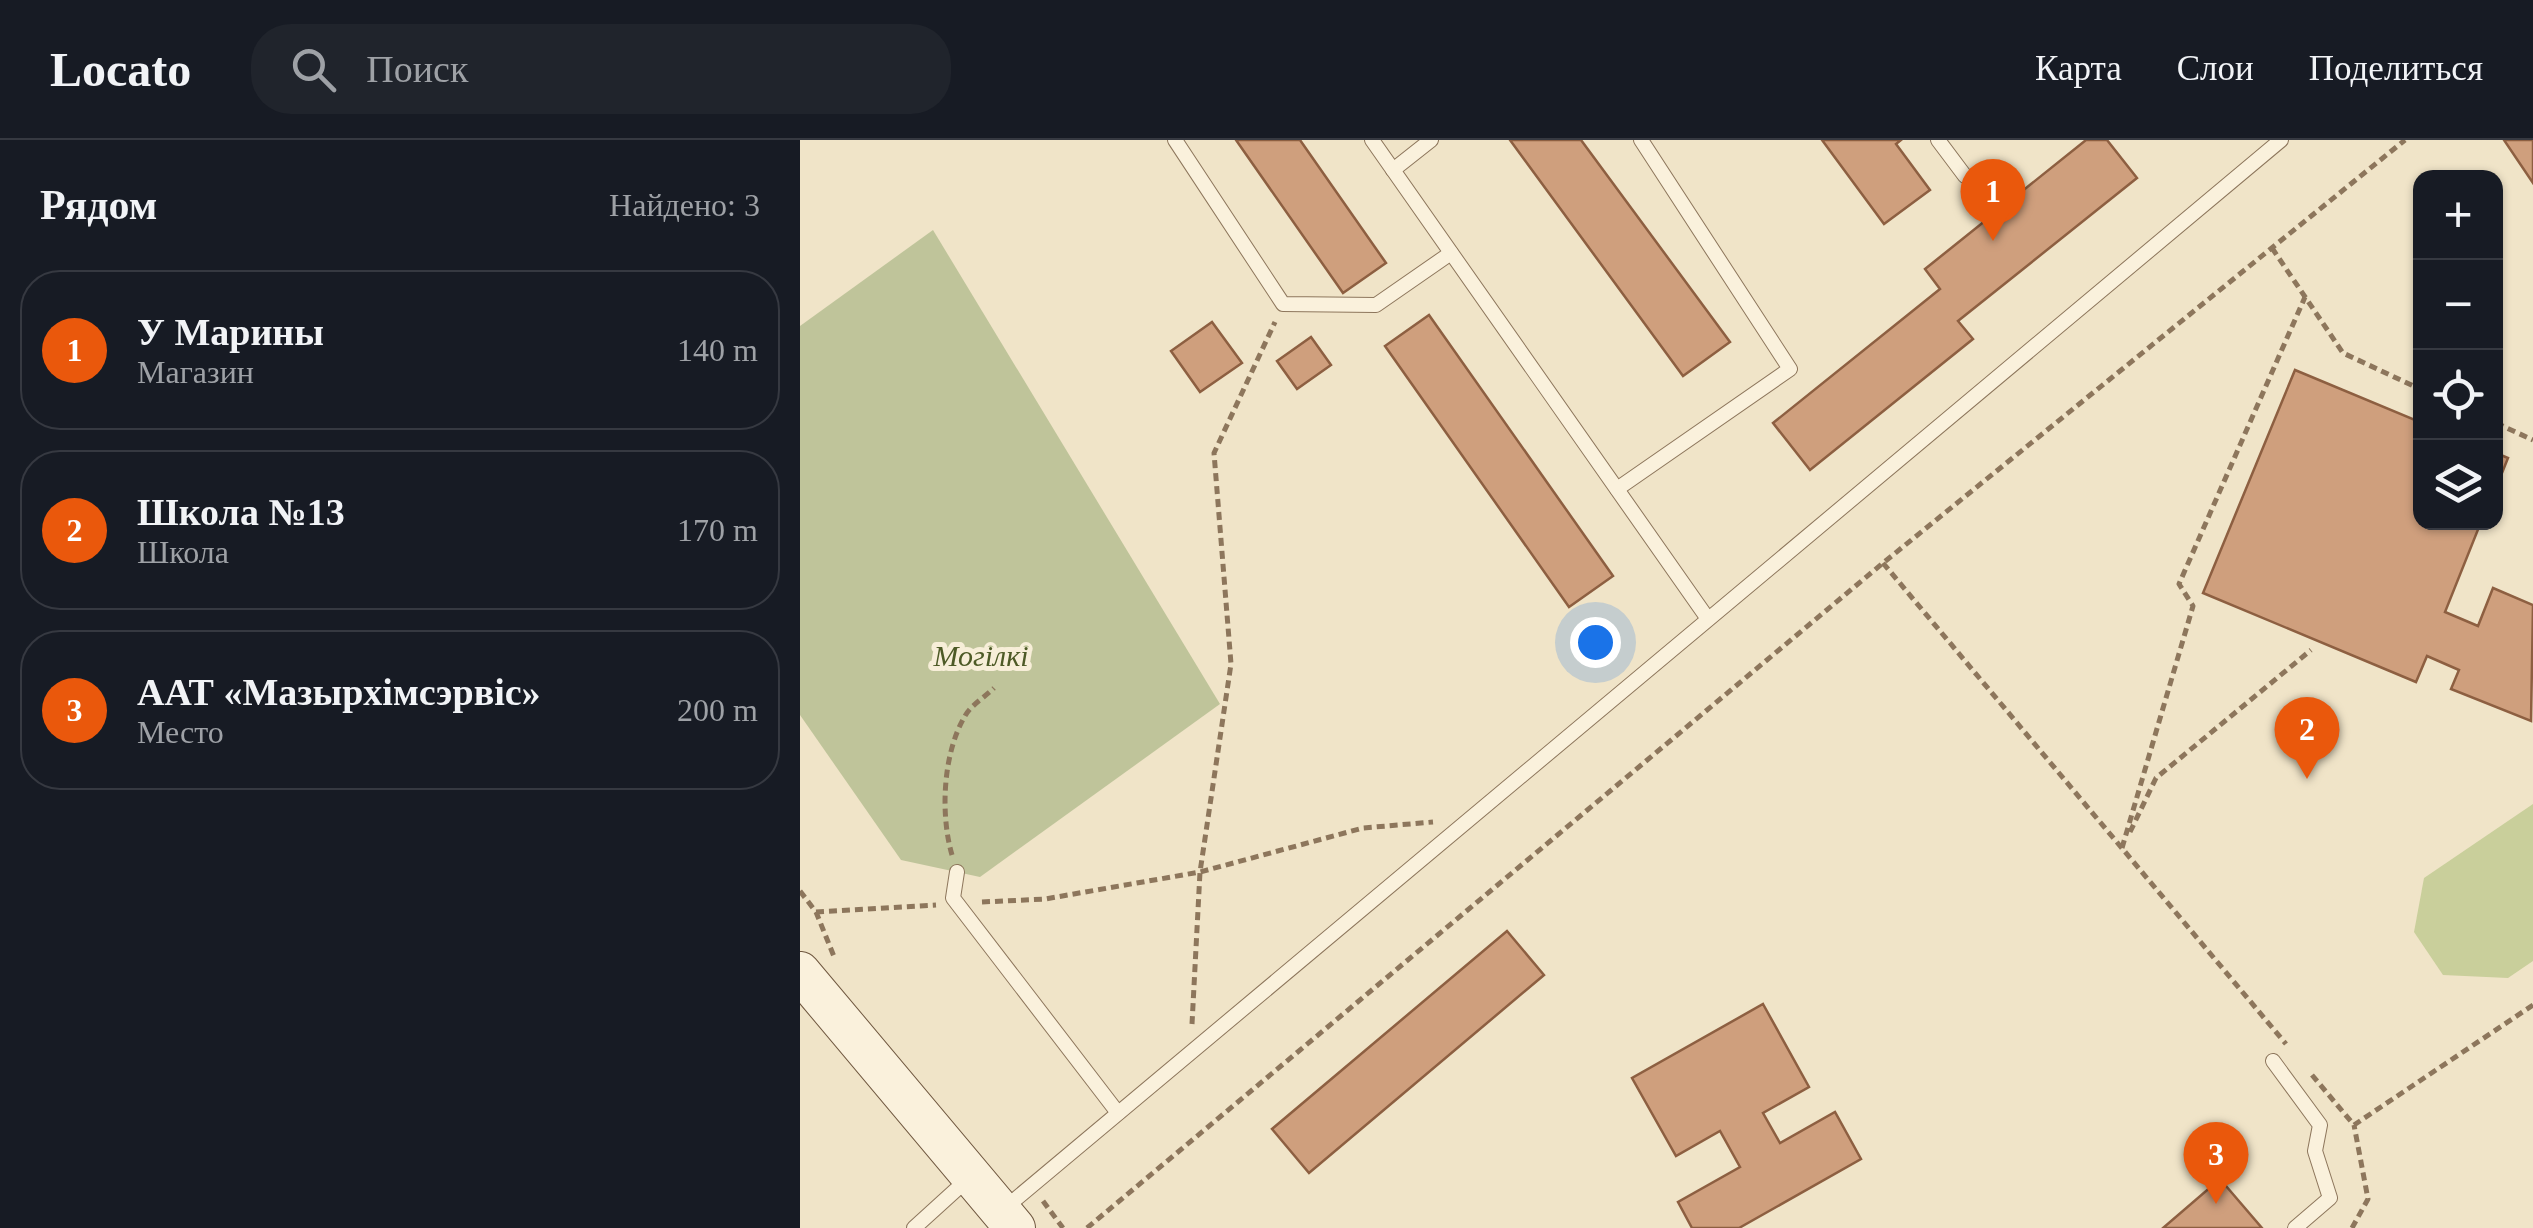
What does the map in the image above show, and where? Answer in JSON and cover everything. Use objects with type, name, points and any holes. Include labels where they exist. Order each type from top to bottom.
[{"type":"main road","points":[[800,972],[1007,1220]]},
{"type":"lane","points":[[1175,140],[1284,304],[1376,305],[1450,252]]},
{"type":"lane","points":[[1372,140],[1708,619]]},
{"type":"lane","points":[[1393,170],[1431,140]]},
{"type":"lane","points":[[1617,490],[1790,368],[1641,140]]},
{"type":"lane","points":[[1938,140],[1964,176]]},
{"type":"lane","points":[[1007,1220],[1118,1112],[1708,619],[2264,145],[2282,140]]},
{"type":"lane","points":[[957,872],[953,898],[1118,1112]]},
{"type":"lane","points":[[2273,1060],[2320,1125],[2315,1150],[2330,1198],[2294,1228]]},
{"type":"lane","points":[[914,1228],[971,1176]]},
{"type":"path","points":[[1087,1228],[1884,563],[2405,140]]},
{"type":"path","points":[[2272,248],[2343,354],[2413,386]]},
{"type":"path","points":[[2122,848],[2193,606],[2179,584],[2305,297]]},
{"type":"path","points":[[1190,1052],[1200,872],[1231,664],[1214,453],[1284,304]]},
{"type":"path","points":[[2503,426],[2533,440]]},
{"type":"path","points":[[1884,563],[2293,1052]]},
{"type":"path","points":[[2122,848],[2156,778],[2311,650]]},
{"type":"path","points":[[957,872],[948,842],[946,782],[966,712],[994,688]]},
{"type":"path","points":[[816,912],[1045,898],[1200,872],[1363,828],[1470,818]]},
{"type":"path","points":[[2354,1125],[2533,1004]]},
{"type":"path","points":[[2305,1066],[2354,1125],[2368,1199],[2352,1228]]},
{"type":"green space","name":"Могілкі","points":[[933,230],[1220,704],[980,877],[901,860],[800,715],[800,326]]},
{"type":"green space","points":[[2533,804],[2533,961],[2508,978],[2443,975],[2414,932],[2424,878]]},
{"type":"building","points":[[1236,140],[1300,140],[1386,263],[1343,293]]},
{"type":"building","points":[[1510,140],[1581,140],[1730,342],[1683,376]]},
{"type":"building","points":[[1822,140],[1901,140],[1896,144],[1930,190],[1884,224]]},
{"type":"building","points":[[2086,140],[2107,140],[2137,178],[1958,321],[1973,339],[1810,470],[1773,423],[1940,289],[1925,269]]},
{"type":"building","points":[[2504,140],[2533,140],[2533,183]]},
{"type":"building","points":[[1429,315],[1613,576],[1569,607],[1385,346]]},
{"type":"building","points":[[1212,322],[1242,363],[1200,392],[1171,351]]},
{"type":"building","points":[[1311,337],[1331,365],[1297,389],[1277,361]]},
{"type":"building","points":[[2295,370],[2413,419],[2413,530],[2478,530],[2445,612],[2478,626],[2493,588],[2533,605],[2531,721],[2451,689],[2459,670],[2427,656],[2416,682],[2203,593]]},
{"type":"building","points":[[1507,931],[1544,975],[1309,1173],[1272,1129]]},
{"type":"building","points":[[1763,1004],[1809,1087],[1763,1113],[1780,1143],[1835,1112],[1861,1159],[1739,1228],[1692,1228],[1678,1202],[1740,1167],[1720,1131],[1676,1156],[1632,1078]]},
{"type":"building","points":[[2220,1179],[2262,1228],[2163,1228]]},
{"type":"place","name":"У Марины","points":[[1993,241]]},
{"type":"place","name":"Школа №13","points":[[2307,779]]},
{"type":"place","name":"ААТ «Мазырхімсэрвіс»","points":[[2216,1204]]}]
